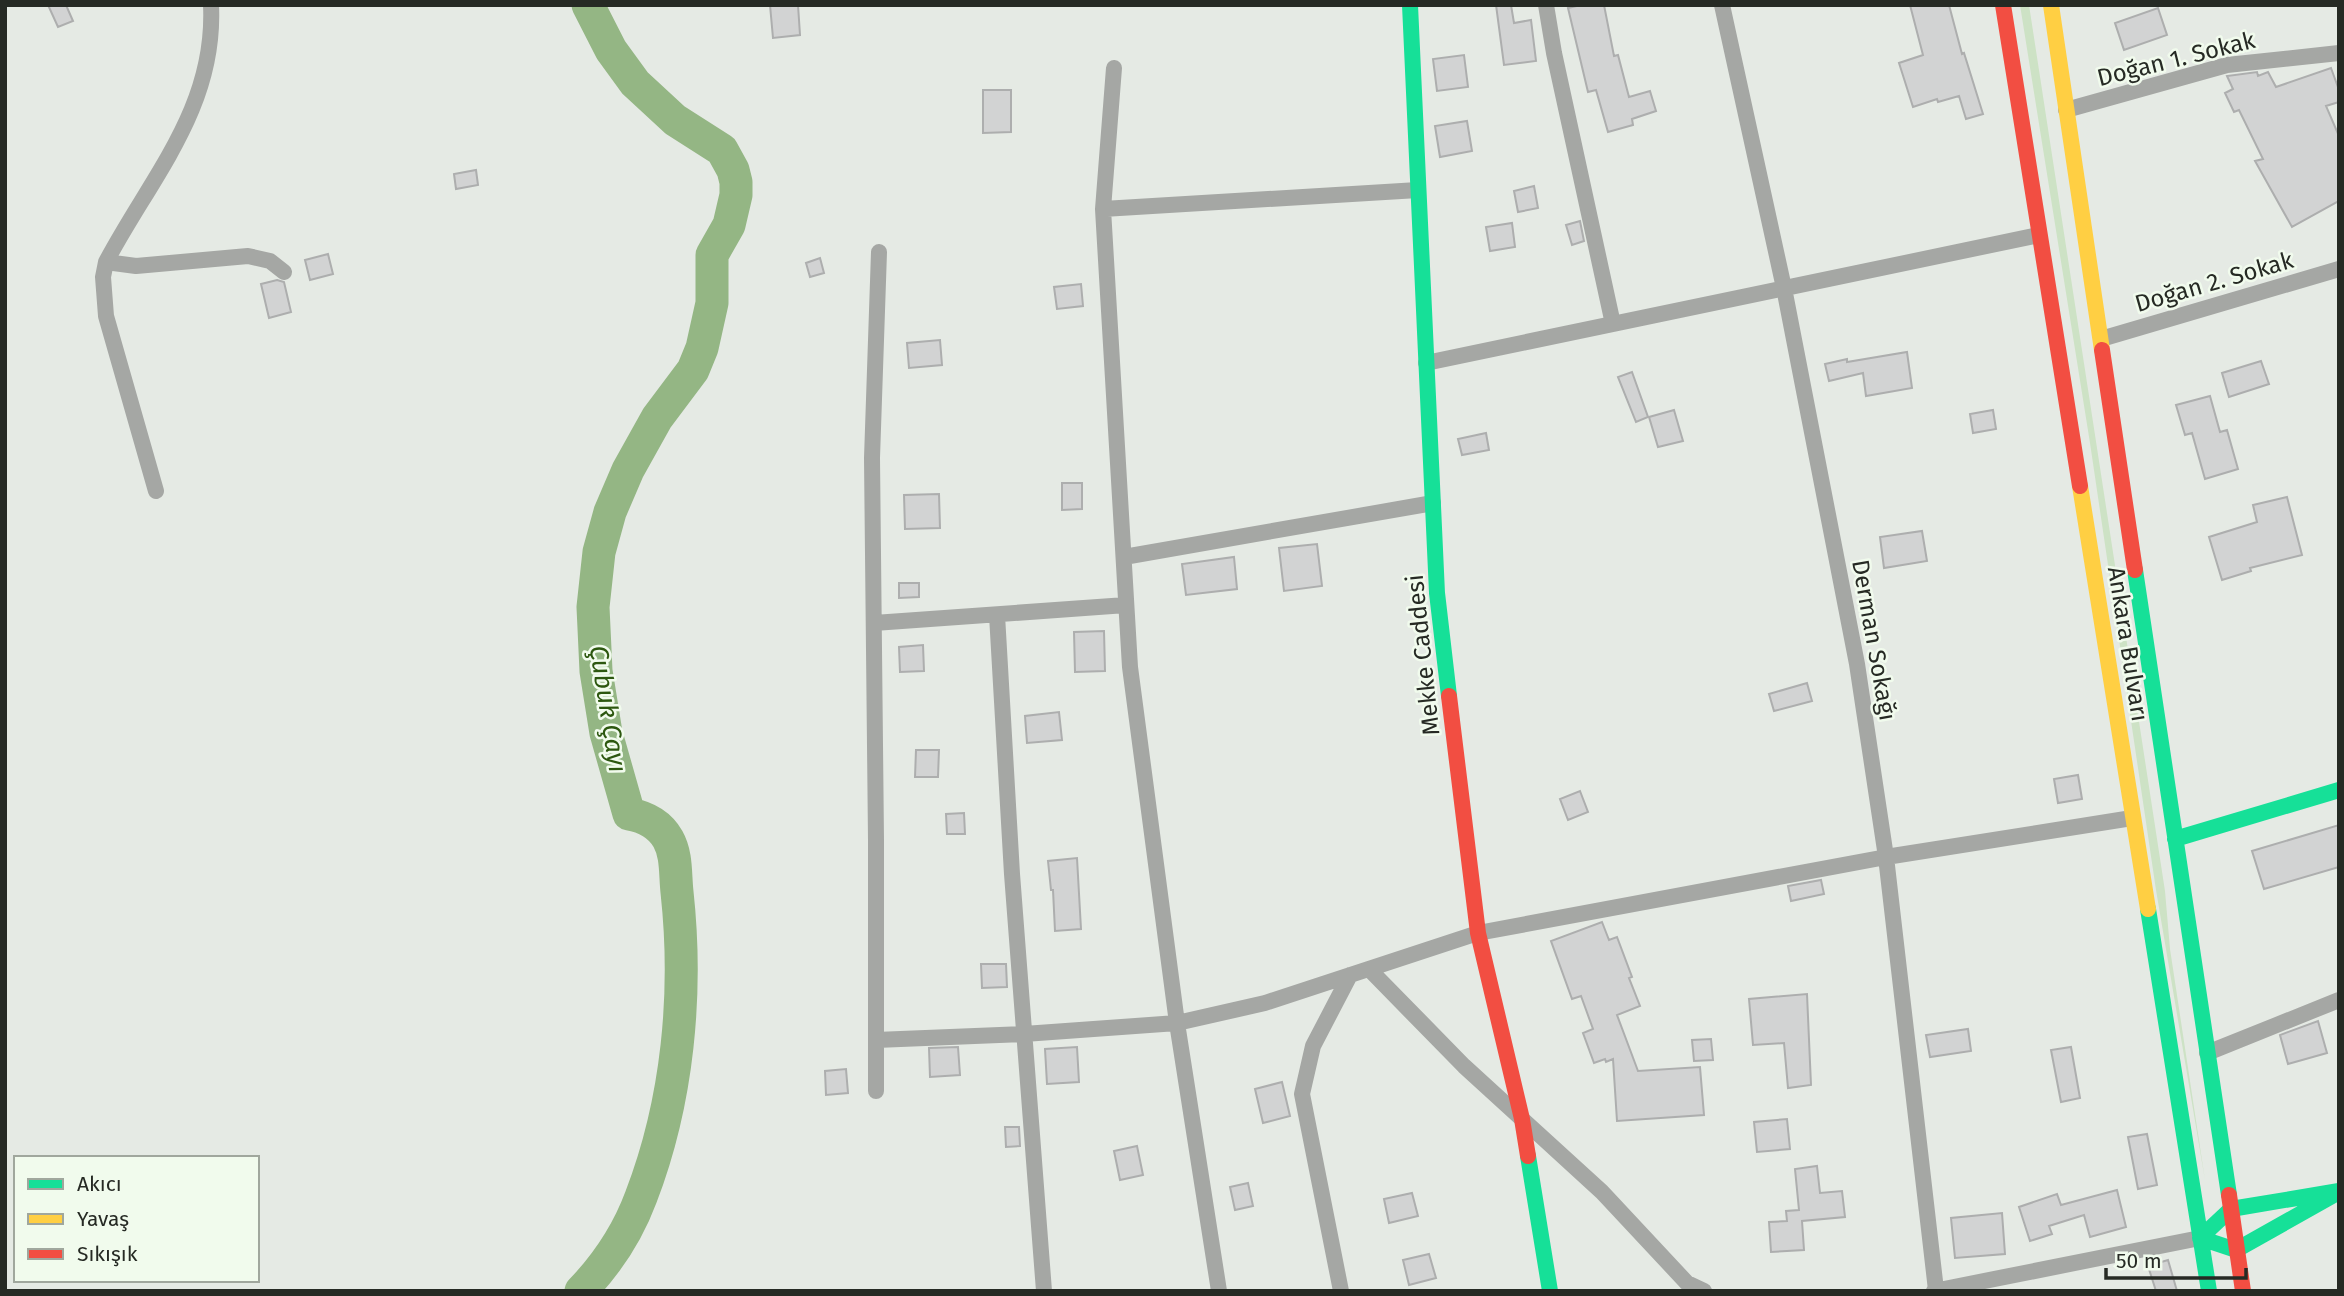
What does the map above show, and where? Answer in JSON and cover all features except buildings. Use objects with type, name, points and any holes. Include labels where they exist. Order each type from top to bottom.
[{"type":"main road","name":"Mekke Caddesi","points":[[1410,5],[1437,593],[1478,933],[1522,1119],[1550,1291]]},
{"type":"main road","name":"Ankara Bulvarı","points":[[2003,5],[2208,1291]]},
{"type":"main road","name":"Ankara Bulvarı","points":[[2050,5],[2243,1291]]},
{"type":"main road","points":[[2175,839],[2339,790]]},
{"type":"main road","points":[[2339,1191],[2236,1250],[2200,1237],[2231,1209],[2339,1191]]},
{"type":"street","points":[[156,491],[106,316],[103,278],[106,261],[170,156],[195,104],[206,67],[211,5]]},
{"type":"street","points":[[1546,5],[1613,324]]},
{"type":"street","name":"Derman Sokağı","points":[[1722,5],[1784,288],[1857,664],[1886,857],[1935,1291]]},
{"type":"street","name":"Doğan 1. Sokak","points":[[2066,110],[2227,65],[2339,54]]},
{"type":"street","points":[[1114,68],[1103,209],[1130,667],[1177,1023],[1219,1291]]},
{"type":"street","points":[[1103,209],[1418,190]]},
{"type":"street","points":[[1426,363],[2039,235]]},
{"type":"street","points":[[876,1091],[872,458],[878,252]]},
{"type":"street","points":[[106,261],[136,266],[248,256],[270,261],[284,272]]},
{"type":"street","name":"Doğan 2. Sokak","points":[[2101,339],[2339,269]]},
{"type":"street","points":[[1124,556],[1433,503]]},
{"type":"street","points":[[874,623],[1126,606]]},
{"type":"street","points":[[997,615],[1012,874],[1044,1291]]},
{"type":"street","points":[[876,1040],[1024,1034],[1177,1023],[1265,1003],[1478,933],[1886,857],[2133,818]]},
{"type":"street","points":[[1369,969],[1464,1066],[1602,1192],[1687,1283],[1704,1291]]},
{"type":"street","points":[[1341,1291],[1302,1094],[1313,1046],[1350,975]]},
{"type":"street","points":[[2207,1053],[2339,1000]]},
{"type":"street","points":[[1935,1291],[2200,1237]]},
{"type":"green space","points":[[2020,5],[2029,5],[2165,891],[2170,949],[2205,1180],[2156,890],[2090,443]]},
{"type":"waterway","name":"Çubuk Çayı","points":[[581,1291],[600,1270],[623,1235],[636,1210],[654,1160],[672,1085],[681,969],[673,852],[665,834],[657,826],[629,814],[606,733],[596,671],[593,607],[599,552],[610,512],[628,470],[657,418],[693,370],[702,348],[712,303],[712,255],[729,225],[736,195],[733,170],[722,150],[675,120],[635,83],[611,50],[588,5]]},
{"type":"traffic: fast","points":[[1410,5],[1437,593],[1449,696]]},
{"type":"traffic: fast","points":[[2135,570],[2229,1195]]},
{"type":"traffic: fast","points":[[2175,839],[2339,790]]},
{"type":"traffic: fast","points":[[2148,909],[2209,1291]]},
{"type":"traffic: fast","points":[[1528,1156],[1550,1291]]},
{"type":"traffic: fast","points":[[2339,1191],[2231,1209],[2200,1238],[2236,1250],[2339,1192]]},
{"type":"traffic: slow","points":[[2051,5],[2102,350]]},
{"type":"traffic: slow","points":[[2080,486],[2148,909]]},
{"type":"traffic: jam","points":[[2003,5],[2080,486]]},
{"type":"traffic: jam","points":[[2102,350],[2135,570]]},
{"type":"traffic: jam","points":[[1449,696],[1478,933],[1522,1119],[1528,1156]]},
{"type":"traffic: jam","points":[[2229,1195],[2243,1291]]}]
